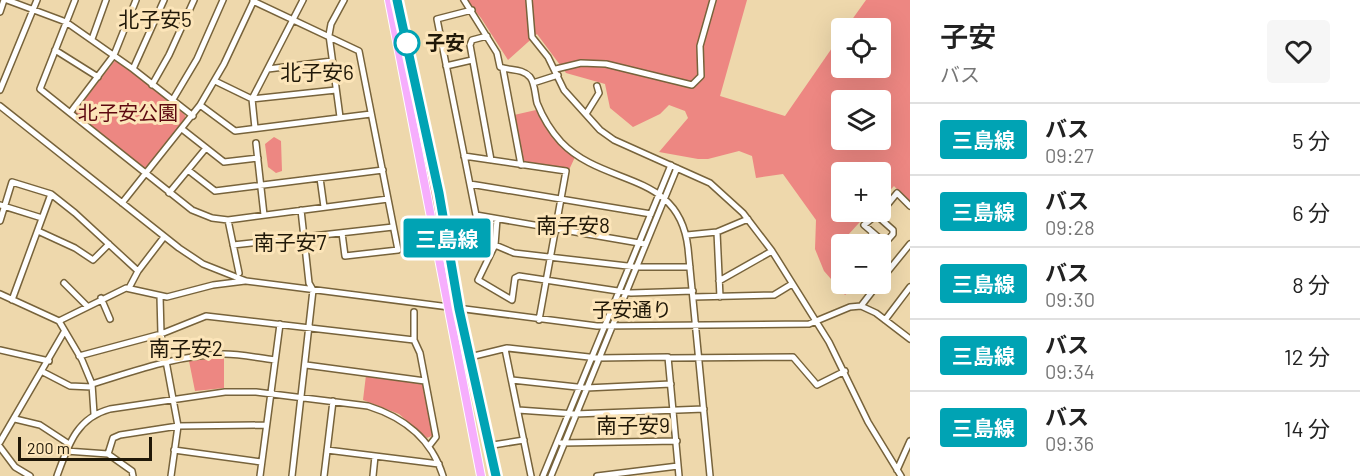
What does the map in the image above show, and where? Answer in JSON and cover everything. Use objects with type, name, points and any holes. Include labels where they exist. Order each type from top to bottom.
[{"type":"highway","points":[[389,0],[481,476]]},
{"type":"highway","points":[[398,0],[439,193],[459,309],[496,476]]},
{"type":"street","points":[[0,12],[6,0],[66,22],[133,69],[193,116]]},
{"type":"street","points":[[0,90],[37,0]]},
{"type":"street","points":[[75,0],[40,88],[147,175],[201,214],[228,220],[388,199]]},
{"type":"street","points":[[92,39],[106,0]]},
{"type":"street","points":[[70,113],[114,55],[136,0]]},
{"type":"street","points":[[133,69],[164,0]]},
{"type":"street","points":[[152,85],[170,55],[194,0]]},
{"type":"street","points":[[172,101],[197,59],[223,0]]},
{"type":"street","points":[[122,203],[193,116],[215,81],[254,0],[358,48],[398,250],[345,256],[342,233]]},
{"type":"street","points":[[255,128],[252,99],[295,20],[303,0]]},
{"type":"street","points":[[340,117],[329,35],[331,24],[344,0]]},
{"type":"street","points":[[464,0],[487,36],[503,69],[521,165]]},
{"type":"street","points":[[529,0],[532,37],[557,72],[564,90],[606,135],[719,189],[748,219],[772,251],[817,323],[845,371],[868,422],[901,476]]},
{"type":"street","points":[[533,83],[581,63],[606,64],[692,85],[701,76],[700,46],[713,0]]},
{"type":"street","points":[[472,10],[437,19],[476,215],[639,241],[645,244]]},
{"type":"street","points":[[487,36],[470,43],[491,160]]},
{"type":"street","points":[[55,50],[98,77]]},
{"type":"street","points":[[446,66],[472,60]]},
{"type":"street","points":[[268,69],[332,61]]},
{"type":"street","points":[[503,69],[517,69],[529,76],[544,119],[568,149],[584,160],[658,194],[678,212],[687,235],[710,476]]},
{"type":"street","points":[[215,81],[252,99],[336,90]]},
{"type":"street","points":[[586,114],[599,93],[597,86]]},
{"type":"street","points":[[200,105],[235,131],[371,114]]},
{"type":"street","points":[[0,106],[164,237],[203,264],[246,281]]},
{"type":"street","points":[[182,129],[224,162],[258,158]]},
{"type":"street","points":[[256,144],[264,215]]},
{"type":"street","points":[[170,193],[206,148]]},
{"type":"street","points":[[464,156],[566,171],[539,320]]},
{"type":"street","points":[[543,476],[658,194],[674,166]]},
{"type":"street","points":[[551,476],[664,198],[674,166]]},
{"type":"street","points":[[188,170],[215,191],[382,170]]},
{"type":"street","points":[[320,178],[324,207]]},
{"type":"street","points":[[0,221],[2,206],[12,183],[51,194],[138,271]]},
{"type":"street","points":[[470,184],[657,215]]},
{"type":"street","points":[[891,200],[897,193],[910,206]]},
{"type":"street","points":[[12,300],[51,194]]},
{"type":"street","points":[[2,206],[42,218]]},
{"type":"street","points":[[292,476],[313,290],[309,284],[301,210]]},
{"type":"street","points":[[497,219],[495,245],[478,280],[512,300],[516,277],[625,292],[720,297],[774,294],[792,284]]},
{"type":"street","points":[[687,235],[717,231],[748,219]]},
{"type":"street","points":[[228,220],[239,273]]},
{"type":"street","points":[[868,222],[864,225],[885,243],[893,231],[883,222]]},
{"type":"street","points":[[233,245],[393,227]]},
{"type":"street","points":[[38,231],[75,248],[93,260],[109,244]]},
{"type":"street","points":[[717,231],[720,297]]},
{"type":"street","points":[[129,288],[138,271],[164,237]]},
{"type":"street","points":[[891,267],[910,244]]},
{"type":"street","points":[[495,245],[514,253],[636,267],[690,267]]},
{"type":"street","points":[[719,281],[772,251]]},
{"type":"street","points":[[59,321],[101,298],[129,288],[160,296],[173,296],[213,285],[246,281]]},
{"type":"street","name":"子安通り","points":[[246,281],[539,320],[611,327],[817,323]]},
{"type":"street","points":[[64,283],[87,306]]},
{"type":"street","points":[[885,320],[910,286]]},
{"type":"street","points":[[0,294],[59,321],[79,356],[92,386],[94,414]]},
{"type":"street","points":[[861,306],[870,294]]},
{"type":"street","points":[[160,296],[161,334],[178,426],[173,476]]},
{"type":"street","points":[[101,298],[110,319]]},
{"type":"street","points":[[817,323],[850,307],[861,306],[910,339]]},
{"type":"street","points":[[414,312],[414,340],[420,352],[435,437],[429,446]]},
{"type":"street","points":[[79,356],[161,334],[206,316],[414,340]]},
{"type":"street","points":[[260,476],[280,324]]},
{"type":"street","points":[[0,442],[43,372],[64,332]]},
{"type":"street","points":[[474,356],[506,349],[598,358],[793,357],[817,385],[845,371]]},
{"type":"street","points":[[506,349],[531,476]]},
{"type":"street","points":[[0,360],[2,351],[49,361]]},
{"type":"street","points":[[43,372],[70,386],[92,386],[165,361],[226,354],[275,360]]},
{"type":"street","points":[[669,358],[679,476]]},
{"type":"street","points":[[306,365],[425,381]]},
{"type":"street","points":[[512,380],[586,388],[671,384]]},
{"type":"street","points":[[57,476],[69,444],[81,424],[94,414],[110,409],[225,392],[271,394],[333,401],[368,406],[392,415],[415,430],[429,446],[443,476]]},
{"type":"street","points":[[324,476],[333,401]]},
{"type":"street","points":[[518,410],[575,414],[704,409]]},
{"type":"street","points":[[15,419],[40,425],[69,444]]},
{"type":"street","points":[[108,454],[113,438],[120,435],[178,426],[266,425]]},
{"type":"street","points":[[493,445],[524,440]]},
{"type":"street","points":[[555,442],[677,441]]},
{"type":"street","points":[[897,470],[910,441]]},
{"type":"street","points":[[0,447],[15,467],[30,476]]},
{"type":"street","points":[[174,450],[261,462]]},
{"type":"street","points":[[327,450],[439,464]]},
{"type":"street","points":[[66,451],[108,454],[132,471],[134,476]]},
{"type":"street","points":[[373,476],[375,456]]},
{"type":"street","points":[[597,476],[678,466]]},
{"type":"green space","points":[[466,0],[747,0],[720,96],[785,116],[831,49],[831,78],[891,78],[891,18],[853,18],[866,0],[910,0],[910,203],[894,186],[891,189],[891,162],[831,162],[831,222],[860,222],[849,234],[831,234],[831,279],[824,271],[815,249],[816,220],[783,174],[756,178],[752,156],[739,151],[708,159],[659,152],[688,118],[685,111],[669,105],[660,114],[633,127],[610,108],[605,84],[566,73],[537,34],[508,60],[481,18]]},
{"type":"green space","name":"北子安公園","points":[[117,58],[185,115],[186,120],[145,171],[74,113]]},
{"type":"green space","points":[[408,66],[444,233],[454,301],[451,302],[411,110]]},
{"type":"green space","points":[[536,110],[550,134],[575,157],[569,170],[524,162],[514,115]]},
{"type":"green space","points":[[274,137],[281,141],[282,171],[276,173],[268,167],[265,144]]},
{"type":"green space","points":[[224,357],[224,388],[195,391],[189,361]]},
{"type":"green space","points":[[366,375],[423,383],[434,435],[427,438],[399,414],[363,400]]},
{"type":"bus line","name":"三島線","points":[[397,0],[422,106],[459,309],[496,476]]},
{"type":"place","name":"子安","points":[[407,43]]},
{"type":"district","name":"北子安5","points":[[155,20]]},
{"type":"district","name":"北子安6","points":[[317,73]]},
{"type":"district","name":"南子安8","points":[[573,226]]},
{"type":"district","name":"南子安7","points":[[290,243]]},
{"type":"district","name":"南子安2","points":[[186,349]]},
{"type":"district","name":"南子安9","points":[[633,426]]}]
